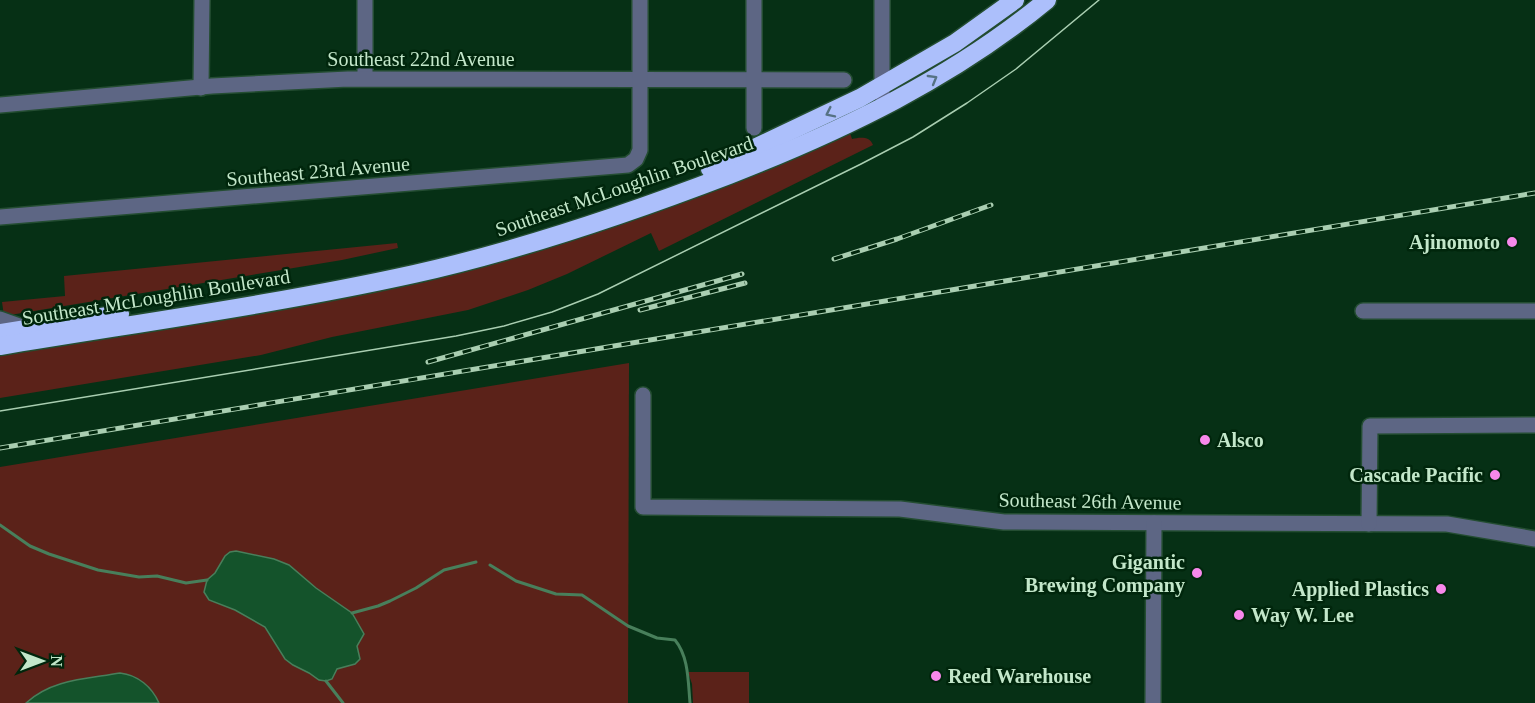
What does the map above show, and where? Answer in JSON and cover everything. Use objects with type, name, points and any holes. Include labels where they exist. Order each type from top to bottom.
[{"type":"highway","name":"Southeast McLoughlin Boulevard","points":[[0,333],[334,279],[512,237],[622,202],[729,162],[860,98],[955,43],[1015,0]]},
{"type":"highway","name":"Southeast McLoughlin Boulevard","points":[[0,346],[352,287],[478,258],[589,225],[789,152],[882,107],[935,78],[984,47],[1047,0]]},
{"type":"street","points":[[201,88],[202,0]]},
{"type":"street","points":[[365,0],[365,78]]},
{"type":"street","points":[[640,0],[640,79]]},
{"type":"street","points":[[754,0],[754,128]]},
{"type":"street","points":[[882,0],[882,107]]},
{"type":"street","name":"Southeast 22nd Avenue","points":[[0,105],[201,88],[365,78],[844,80]]},
{"type":"street","name":"Southeast 23rd Avenue","points":[[0,217],[622,167],[632,164],[636,159],[640,144],[640,79]]},
{"type":"street","points":[[1363,311],[1535,311]]},
{"type":"street","points":[[0,319],[25,328]]},
{"type":"street","name":"Southeast 26th Avenue","points":[[643,395],[643,507],[900,509],[997,522],[1460,525],[1535,539]]},
{"type":"street","points":[[1369,524],[1370,426],[1535,425]]},
{"type":"street","points":[[1153,703],[1154,523]]},
{"type":"shaded area","points":[[850,133],[852,139],[867,139],[873,145],[659,251],[651,233],[567,274],[468,310],[332,337],[261,355],[0,398],[0,355],[315,303],[425,282],[576,239],[635,219],[787,162]]},
{"type":"shaded area","points":[[397,243],[398,248],[342,260],[4,316],[2,302],[65,296],[64,276]]},
{"type":"shaded area","points":[[629,363],[628,703],[0,703],[0,467]]},
{"type":"shaded area","points":[[236,551],[274,559],[289,565],[316,588],[352,613],[364,634],[357,646],[360,659],[355,664],[337,669],[332,679],[319,680],[285,659],[265,627],[235,610],[209,600],[204,592],[207,580],[215,573],[225,556]]},
{"type":"shaded area","points":[[688,672],[749,672],[749,703],[693,703],[692,684]]},
{"type":"shaded area","points":[[120,673],[133,676],[144,683],[159,703],[26,703],[47,689],[70,681]]},
{"type":"waterway","points":[[0,525],[30,546],[98,570],[139,577],[157,576],[186,583],[207,580]]},
{"type":"waterway","points":[[352,613],[390,601],[444,570],[476,562]]},
{"type":"waterway","points":[[490,565],[516,581],[556,594],[582,595],[628,626],[657,638],[675,640],[685,662],[690,703]]},
{"type":"waterway","points":[[326,681],[343,703]]},
{"type":"tram line","points":[[0,411],[456,336],[504,326],[552,312],[598,294],[913,137],[1016,69],[1099,0]]},
{"type":"railway","points":[[0,448],[1535,193]]},
{"type":"railway","points":[[834,259],[991,205]]},
{"type":"railway","points":[[428,362],[742,274]]},
{"type":"railway","points":[[640,310],[745,283]]},
{"type":"place","name":"Ajinomoto","points":[[1512,242]]},
{"type":"place","name":"Alsco","points":[[1205,440]]},
{"type":"place","name":"Cascade Pacific","points":[[1495,475]]},
{"type":"place","name":"Gigantic Brewing Company","points":[[1197,573]]},
{"type":"place","name":"Applied Plastics","points":[[1441,589]]},
{"type":"place","name":"Way W. Lee","points":[[1239,615]]},
{"type":"place","name":"Reed Warehouse","points":[[936,676]]}]
